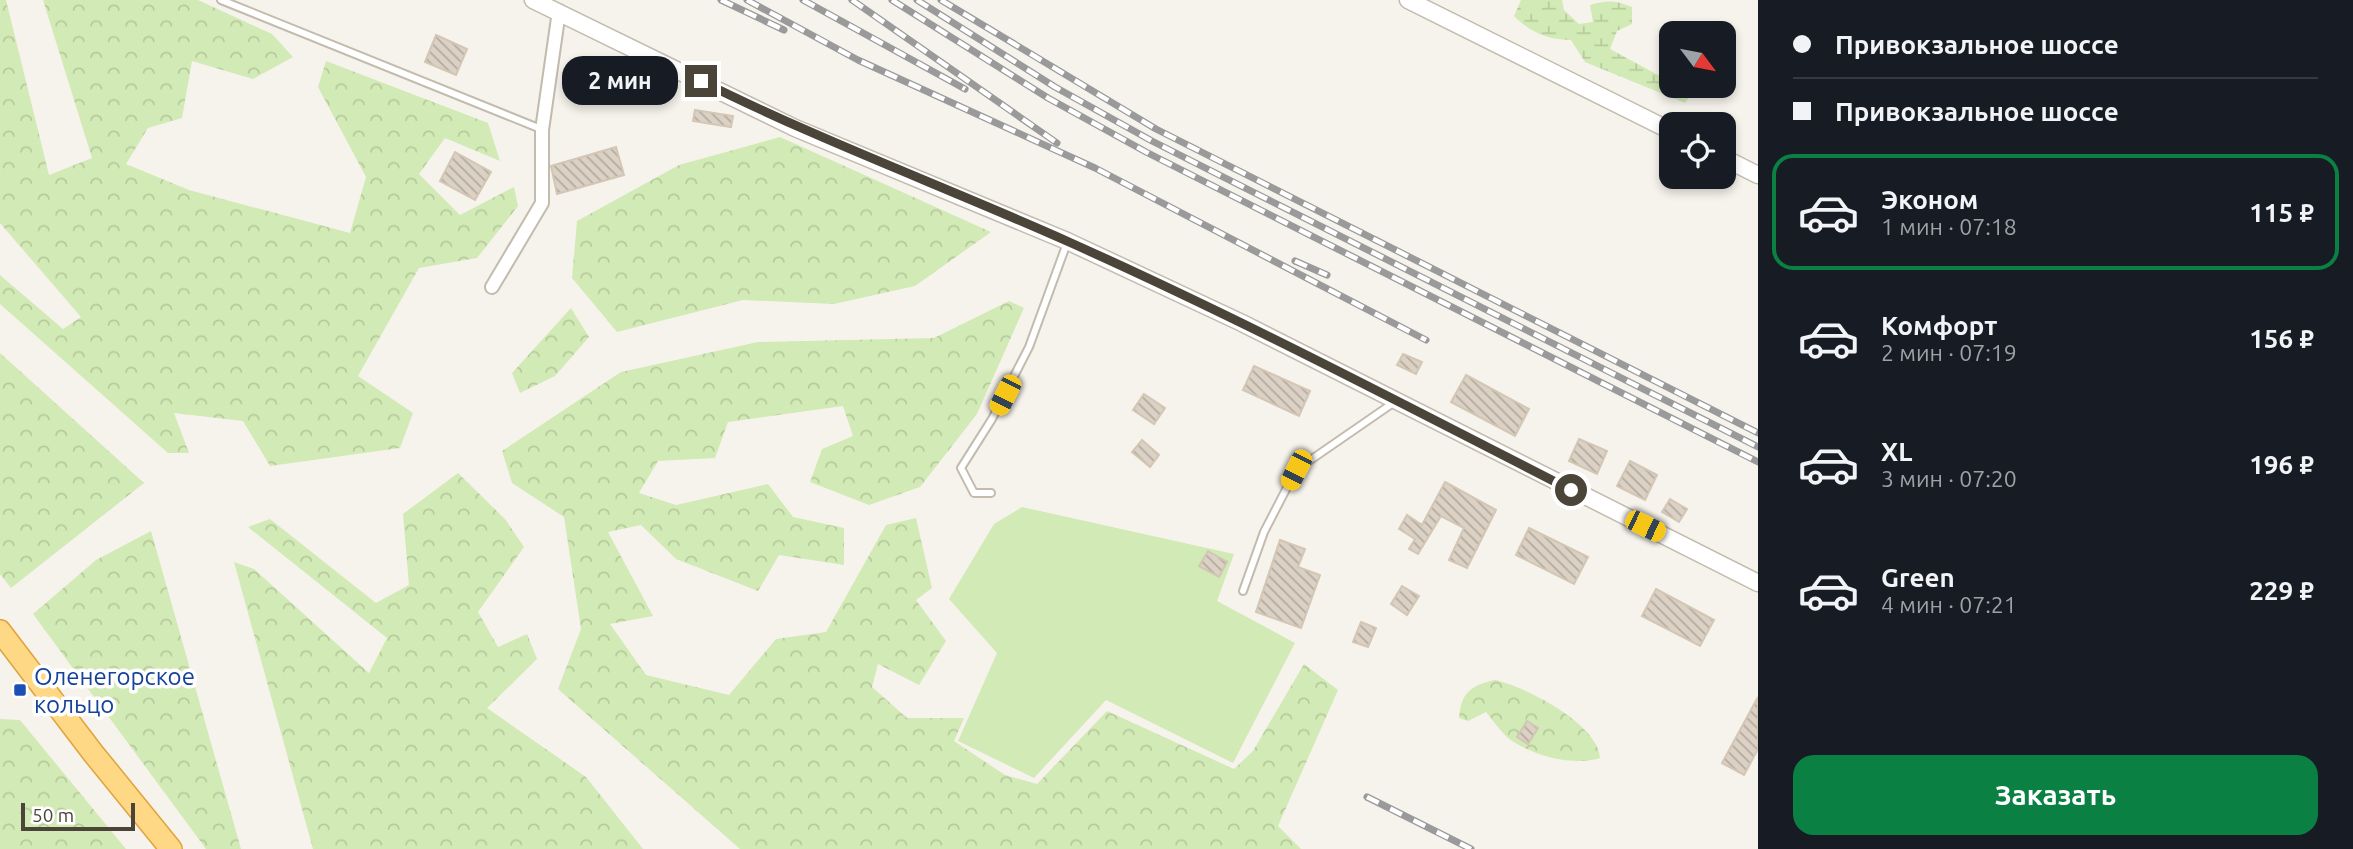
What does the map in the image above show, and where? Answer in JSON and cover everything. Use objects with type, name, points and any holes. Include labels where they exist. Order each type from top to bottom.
[{"type":"highway","points":[[0,631],[93,753],[171,849]]},
{"type":"street","points":[[533,0],[795,128],[1068,241],[1397,401],[1758,583]]},
{"type":"street","points":[[1408,0],[1659,125]]},
{"type":"street","points":[[1437,0],[1449,19]]},
{"type":"street","points":[[492,287],[542,203],[542,130],[559,11]]},
{"type":"street","points":[[1736,164],[1758,175]]},
{"type":"lane","points":[[222,0],[542,130]]},
{"type":"lane","points":[[991,493],[974,493],[961,468],[992,419],[1029,347],[1068,241]]},
{"type":"lane","points":[[1243,590],[1265,533],[1296,470],[1397,401]]},
{"type":"green space","points":[[0,0],[6,0],[49,175],[92,158],[43,0],[198,0],[272,34],[293,57],[253,79],[192,61],[182,118],[148,128],[126,164],[189,190],[350,233],[366,177],[318,87],[326,61],[488,123],[500,161],[445,138],[419,174],[460,215],[514,187],[518,206],[477,258],[419,268],[358,376],[413,413],[400,448],[270,466],[243,421],[174,413],[189,453],[168,453],[0,304],[0,275],[63,329],[81,317],[0,223]]},
{"type":"green space","points":[[1521,0],[1562,0],[1564,10],[1579,24],[1593,22],[1590,5],[1611,2],[1632,7],[1632,24],[1617,31],[1610,49],[1659,76],[1659,92],[1585,62],[1571,40],[1540,34],[1514,16]]},
{"type":"green space","points":[[1673,98],[1688,98],[1685,103]]},
{"type":"green space","points":[[780,137],[991,232],[915,286],[834,304],[743,300],[617,332],[572,278],[577,221],[679,165]]},
{"type":"green space","points":[[1009,301],[1024,308],[977,414],[920,487],[869,505],[810,482],[822,449],[853,436],[843,406],[728,422],[715,458],[658,461],[639,493],[676,505],[768,484],[793,517],[844,528],[844,565],[779,555],[758,591],[676,559],[641,525],[608,532],[653,616],[610,624],[646,675],[729,695],[776,639],[826,632],[886,525],[916,518],[932,588],[916,600],[946,641],[919,685],[878,664],[872,687],[907,718],[964,718],[954,741],[1005,775],[1037,784],[1107,711],[1234,769],[1253,751],[1304,664],[1338,690],[1278,826],[1301,849],[740,849],[558,689],[581,629],[564,517],[512,483],[502,451],[621,372],[758,342],[934,338]]},
{"type":"green space","points":[[571,308],[589,337],[555,376],[520,393],[512,373]]},
{"type":"green space","points":[[0,353],[144,483],[11,588],[0,574]]},
{"type":"green space","points":[[458,473],[505,519],[524,547],[478,612],[498,647],[527,634],[537,659],[487,708],[586,777],[643,849],[313,849],[234,562],[254,569],[369,673],[387,638],[248,527],[270,519],[376,603],[409,585],[403,514]]},
{"type":"green space","points":[[1022,507],[1234,554],[1217,601],[1295,643],[1233,763],[1106,700],[1034,778],[958,741],[997,653],[949,599],[994,524]]},
{"type":"green space","points":[[151,531],[241,849],[206,849],[33,614],[96,560]]},
{"type":"green space","points":[[1495,680],[1524,690],[1558,708],[1587,732],[1596,745],[1600,758],[1565,760],[1528,750],[1508,738],[1486,712],[1468,721],[1459,718],[1465,696],[1474,688]]},
{"type":"green space","points":[[0,719],[20,720],[126,849],[0,849]]},
{"type":"building","points":[[436,35],[467,49],[456,75],[425,62]]},
{"type":"building","points":[[695,110],[733,116],[731,127],[693,121]]},
{"type":"building","points":[[616,147],[624,175],[557,194],[551,166]]},
{"type":"building","points":[[455,152],[491,172],[475,200],[440,181]]},
{"type":"building","points":[[1403,354],[1422,362],[1416,374],[1397,365]]},
{"type":"building","points":[[1254,366],[1310,391],[1299,416],[1243,390]]},
{"type":"building","points":[[1466,375],[1529,409],[1515,436],[1451,402]]},
{"type":"building","points":[[1144,394],[1165,408],[1154,424],[1133,410]]},
{"type":"building","points":[[1579,439],[1607,451],[1597,474],[1569,461]]},
{"type":"building","points":[[1142,440],[1159,455],[1150,467],[1132,452]]},
{"type":"building","points":[[1630,461],[1657,475],[1645,500],[1617,486]]},
{"type":"building","points":[[1445,482],[1496,510],[1467,568],[1449,560],[1464,528],[1441,516],[1418,554],[1409,549],[1415,539],[1399,529],[1407,515],[1422,525]]},
{"type":"building","points":[[1670,499],[1687,509],[1679,522],[1662,512]]},
{"type":"building","points":[[1529,528],[1588,557],[1574,584],[1516,555]]},
{"type":"building","points":[[1280,540],[1305,549],[1298,567],[1320,575],[1301,628],[1256,612]]},
{"type":"building","points":[[1208,551],[1227,562],[1219,577],[1199,566]]},
{"type":"building","points":[[1402,586],[1419,596],[1407,615],[1391,604]]},
{"type":"building","points":[[1656,589],[1714,620],[1700,646],[1642,616]]},
{"type":"building","points":[[1361,622],[1376,628],[1368,647],[1353,642]]},
{"type":"building","points":[[1758,697],[1758,749],[1744,775],[1722,763]]},
{"type":"building","points":[[1527,721],[1538,728],[1528,744],[1517,737]]},
{"type":"railway","points":[[721,0],[784,30]]},
{"type":"railway","points":[[747,0],[858,60],[1095,168],[1426,340]]},
{"type":"railway","points":[[803,0],[965,89]]},
{"type":"railway","points":[[852,0],[1057,143]]},
{"type":"railway","points":[[892,0],[1048,98],[1146,152],[1758,462]]},
{"type":"railway","points":[[917,0],[1055,87],[1152,141],[1758,447]]},
{"type":"railway","points":[[941,0],[1156,129],[1758,433]]},
{"type":"railway","points":[[1295,261],[1327,275]]},
{"type":"railway","points":[[1367,797],[1471,849]]},
{"type":"place","name":"Оленегорское кольцо","points":[[20,690]]},
{"type":"route","points":[[701,81],[795,128],[1068,241],[1217,311],[1571,490]]}]
